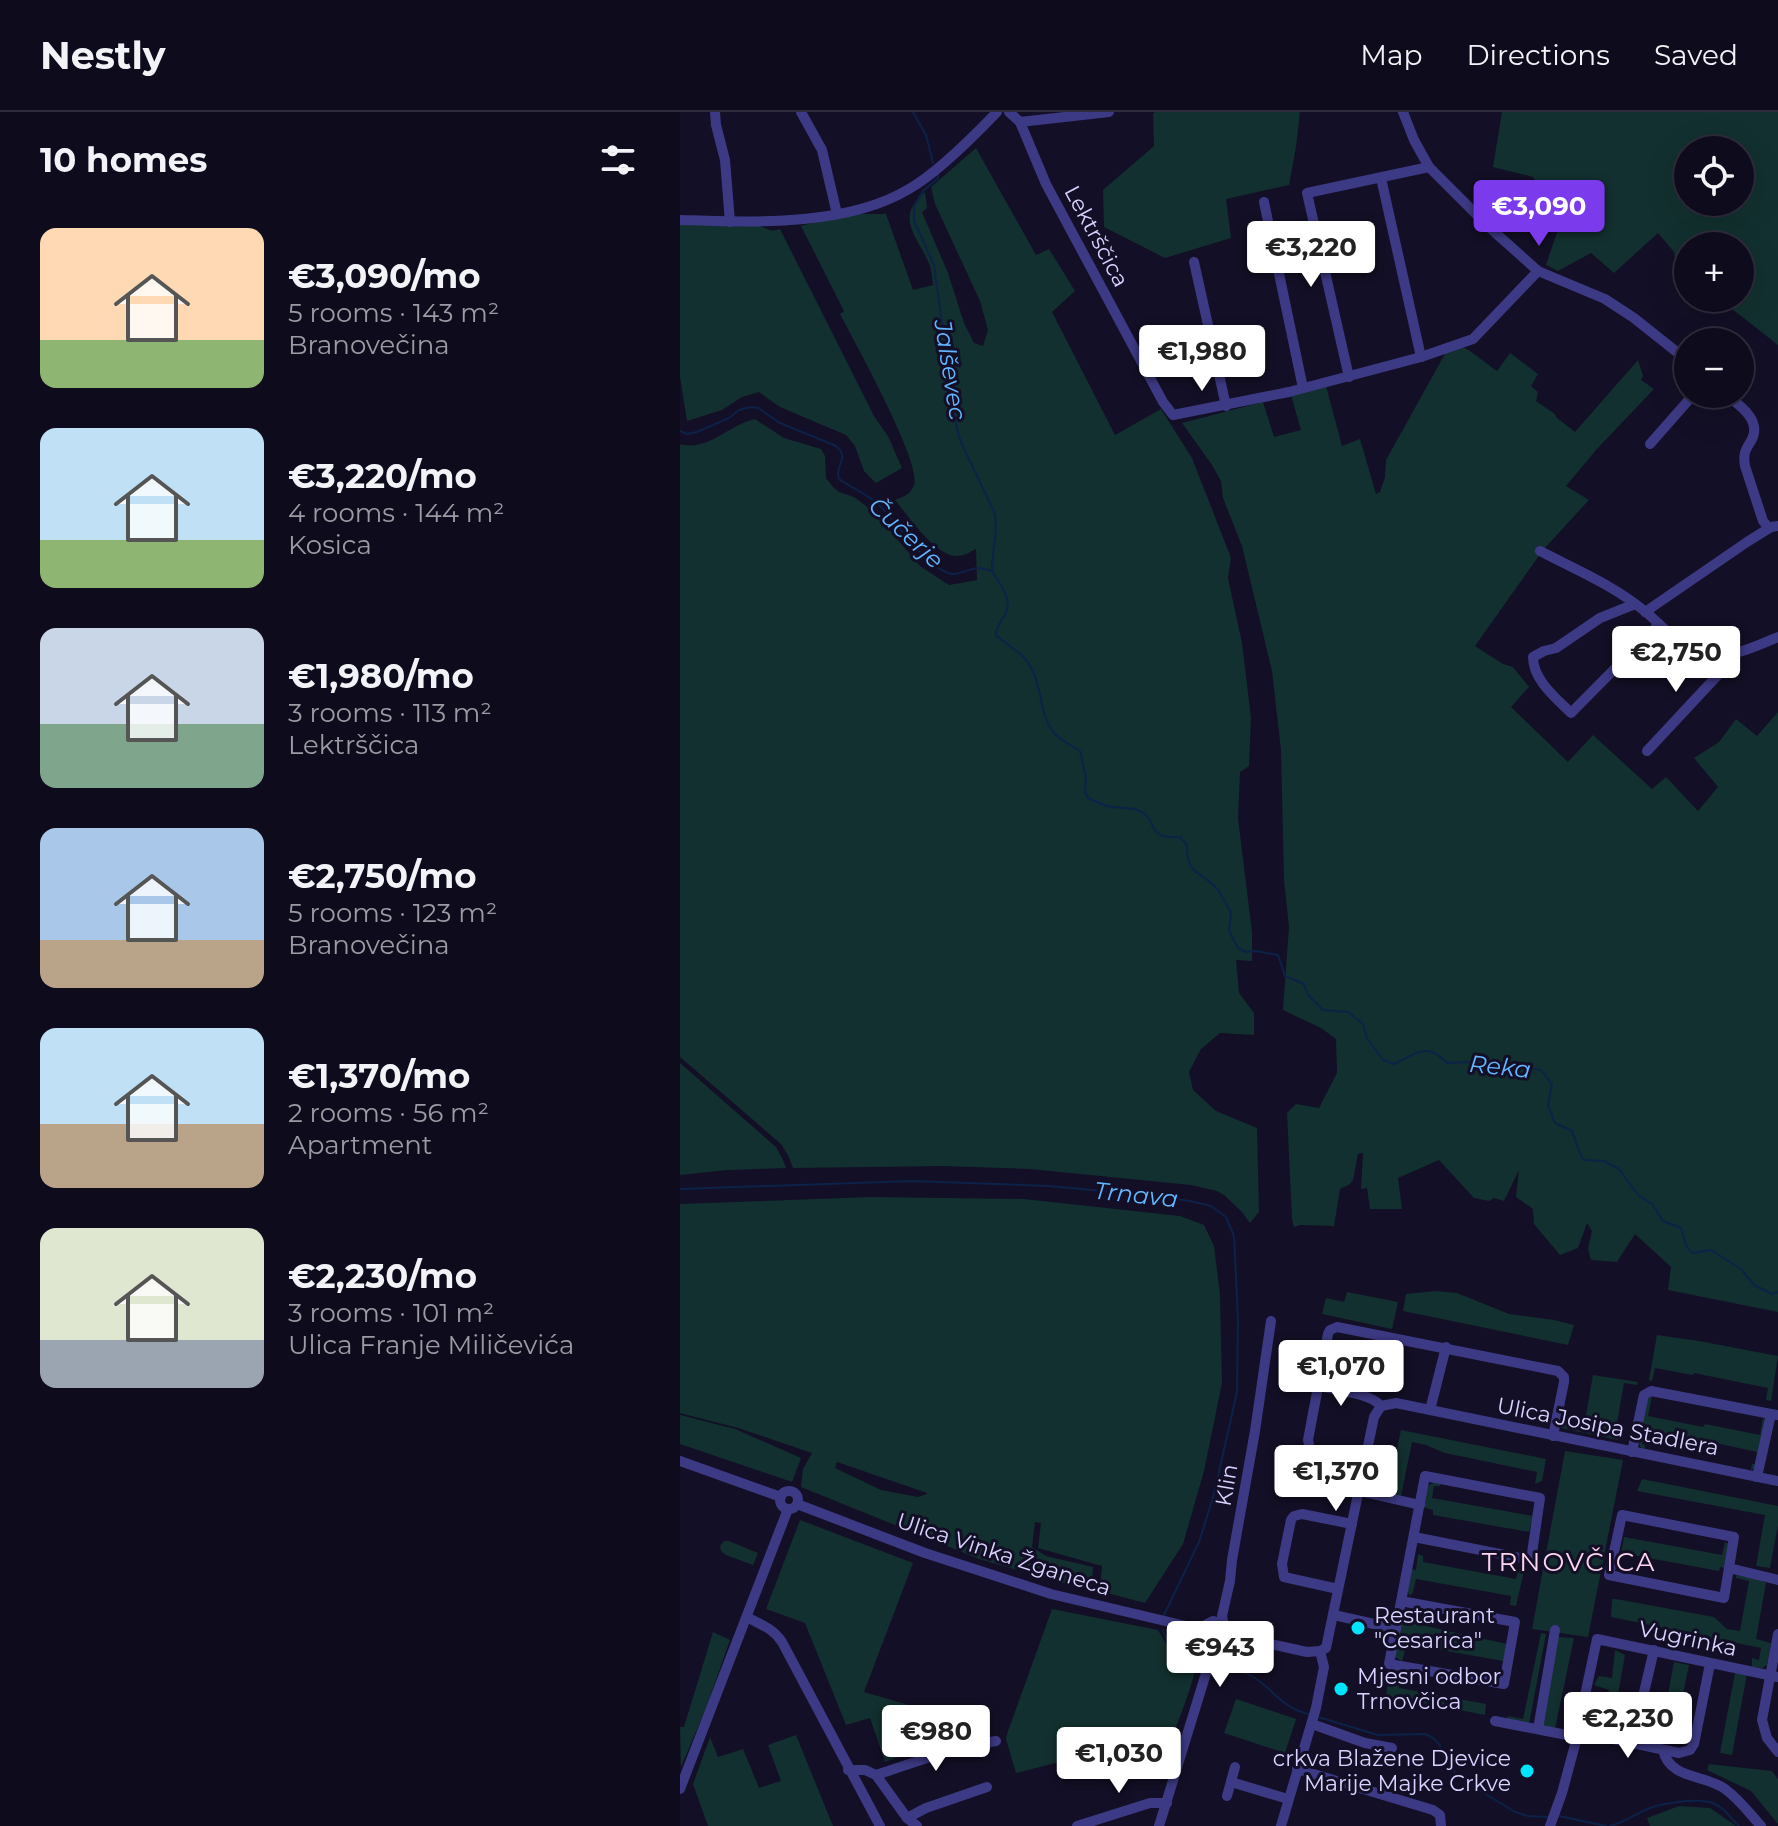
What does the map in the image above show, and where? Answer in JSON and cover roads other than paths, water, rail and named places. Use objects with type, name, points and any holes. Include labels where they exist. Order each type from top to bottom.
[{"type":"street","points":[[715,112],[725,160],[730,222]]},
{"type":"street","points":[[801,112],[822,150],[837,214]]},
{"type":"street","points":[[680,220],[793,220],[876,205],[911,188],[936,169],[997,112]]},
{"type":"street","name":"Lektrščica","points":[[1009,112],[1020,122],[1046,184],[1163,402],[1173,415],[1349,377],[1473,339],[1538,271]]},
{"type":"street","points":[[1020,122],[1109,112]]},
{"type":"street","points":[[1403,112],[1429,167],[1538,271],[1605,299],[1674,350]]},
{"type":"street","points":[[1349,377],[1307,193],[1429,167]]},
{"type":"street","points":[[1381,178],[1421,357]]},
{"type":"street","points":[[1264,202],[1303,388]]},
{"type":"street","points":[[1194,262],[1226,406]]},
{"type":"street","points":[[1650,444],[1682,408]]},
{"type":"street","points":[[1743,408],[1754,424],[1755,431],[1743,456],[1745,466],[1763,521],[1767,526],[1774,527]]},
{"type":"street","points":[[1645,612],[1774,527]]},
{"type":"street","points":[[1540,551],[1614,588],[1679,643],[1703,657],[1732,654],[1778,637]]},
{"type":"street","points":[[1635,604],[1600,618],[1556,648],[1533,657],[1533,666],[1544,685],[1571,713],[1659,624]]},
{"type":"street","points":[[1647,751],[1730,662],[1732,654]]},
{"type":"street","name":"Klin","points":[[1159,1826],[1212,1654],[1223,1634],[1222,1612],[1230,1581],[1271,1321]]},
{"type":"street","points":[[1365,1460],[1310,1449],[1308,1440],[1318,1386],[1328,1334],[1333,1328],[1342,1327],[1558,1371],[1564,1382],[1553,1436]]},
{"type":"street","points":[[1430,1410],[1446,1347]]},
{"type":"street","name":"Ulica Josipa Stadlera","points":[[1318,1386],[1371,1398],[1381,1406],[1396,1403],[1778,1481]]},
{"type":"street","points":[[1632,1452],[1644,1395],[1651,1391],[1774,1414],[1757,1477]]},
{"type":"street","points":[[1223,1634],[1307,1652],[1326,1648],[1374,1417],[1381,1406]]},
{"type":"street","name":"Ulica Vinka Žganeca","points":[[680,1461],[781,1497],[791,1492],[797,1496],[793,1506],[985,1573],[1051,1594],[1206,1631]]},
{"type":"street","points":[[1401,1601],[1515,1622],[1504,1684],[1389,1664],[1401,1601],[1414,1537],[1425,1476],[1540,1498],[1531,1560],[1414,1537]]},
{"type":"street","points":[[1359,1491],[1420,1505]]},
{"type":"street","points":[[680,1789],[793,1506]]},
{"type":"street","points":[[1338,1589],[1286,1578],[1282,1574],[1291,1520],[1302,1514],[1352,1524]]},
{"type":"street","points":[[1622,1515],[1734,1537],[1729,1568],[1724,1598],[1609,1575],[1622,1515]]},
{"type":"street","name":"Klin","points":[[1192,1717],[1206,1631],[1217,1608],[1232,1560]]},
{"type":"street","points":[[1729,1568],[1778,1580]]},
{"type":"street","points":[[1334,1615],[1396,1629]]},
{"type":"street","points":[[747,1617],[776,1633],[880,1826]]},
{"type":"street","points":[[1217,1621],[1223,1634],[1214,1645],[1206,1631],[1217,1621]]},
{"type":"street","points":[[1538,1729],[1555,1630]]},
{"type":"street","points":[[1778,1634],[1774,1676],[1762,1713],[1765,1733],[1778,1752]]},
{"type":"street","name":"Vugrinka","points":[[1578,1734],[1597,1639],[1774,1676]]},
{"type":"street","points":[[1632,1743],[1654,1650]]},
{"type":"street","points":[[1281,1826],[1316,1708],[1324,1667],[1320,1651]]},
{"type":"street","points":[[1495,1721],[1585,1733],[1685,1752],[1692,1747],[1710,1664]]},
{"type":"street","points":[[1312,1723],[1365,1743],[1392,1748]]},
{"type":"street","points":[[1551,1824],[1578,1734]]},
{"type":"street","points":[[876,1775],[957,1749],[996,1741]]},
{"type":"street","points":[[1663,1750],[1667,1762],[1685,1774],[1706,1779],[1728,1790],[1761,1826]]},
{"type":"street","points":[[1227,1796],[1235,1767]]},
{"type":"street","points":[[1297,1769],[1433,1810],[1440,1815],[1441,1826]]},
{"type":"street","points":[[848,1770],[865,1770],[876,1775],[907,1818],[917,1826]]},
{"type":"street","points":[[1231,1782],[1288,1799]]},
{"type":"street","points":[[907,1818],[926,1808],[987,1787]]},
{"type":"street","points":[[1077,1826],[1150,1803],[1167,1803]]},
{"type":"waterway","name":"Jalševec","points":[[913,112],[926,135],[933,163]]},
{"type":"waterway","name":"Jalševec","points":[[938,174],[914,206],[914,221],[934,265],[960,440],[995,514],[992,570]]},
{"type":"waterway","name":"Čučerje","points":[[680,431],[687,434],[697,432],[729,418],[739,410],[758,408],[780,423],[836,446],[842,454],[839,479],[876,502],[920,553],[938,568],[953,574],[978,568],[991,571]]},
{"type":"waterway","name":"Reka","points":[[992,571],[1008,605],[996,635],[1022,656],[1030,667],[1054,733],[1080,751],[1088,798],[1107,806],[1140,811],[1161,835],[1180,837],[1187,845],[1192,868],[1218,890],[1231,913],[1229,931],[1238,948],[1246,952],[1278,955],[1285,976],[1304,984],[1308,995],[1323,1010],[1348,1012],[1363,1024],[1367,1038],[1383,1060],[1394,1064],[1427,1051],[1440,1056],[1447,1063],[1492,1061],[1512,1069],[1527,1067],[1541,1070],[1552,1084],[1548,1105],[1555,1123],[1572,1131],[1584,1160],[1604,1161],[1619,1169],[1638,1195],[1652,1204],[1663,1221],[1681,1228],[1692,1253],[1711,1250],[1741,1269],[1754,1285],[1772,1294],[1778,1292]]},
{"type":"waterway","name":"Trnava","points":[[680,1189],[912,1181],[1049,1186],[1190,1201],[1211,1206],[1226,1217],[1234,1236],[1237,1392],[1214,1494],[1199,1542],[1164,1615]]},
{"type":"waterway","name":"Trnava","points":[[1163,1630],[1172,1647],[1187,1658]]},
{"type":"waterway","name":"Trnava","points":[[1224,1667],[1252,1676],[1285,1703],[1308,1714]]},
{"type":"waterway","name":"Trnava","points":[[1318,1717],[1378,1735],[1425,1734],[1439,1744],[1453,1771],[1466,1782],[1515,1812],[1548,1817]]},
{"type":"waterway","name":"Trnava","points":[[1610,1826],[1652,1807],[1690,1801],[1719,1806],[1739,1826]]},
{"type":"waterway","name":"Trnava","points":[[1559,1816],[1606,1826]]},
{"type":"place","name":"Restaurant \"Cesarica\"","points":[[1358,1628]]},
{"type":"place","name":"Mjesni odbor Trnovčica","points":[[1341,1689]]},
{"type":"place","name":"crkva Blažene Djevice Marije Majke Crkve","points":[[1527,1771]]},
{"type":"district","name":"TRNOVČICA","points":[[1569,1562]]}]
